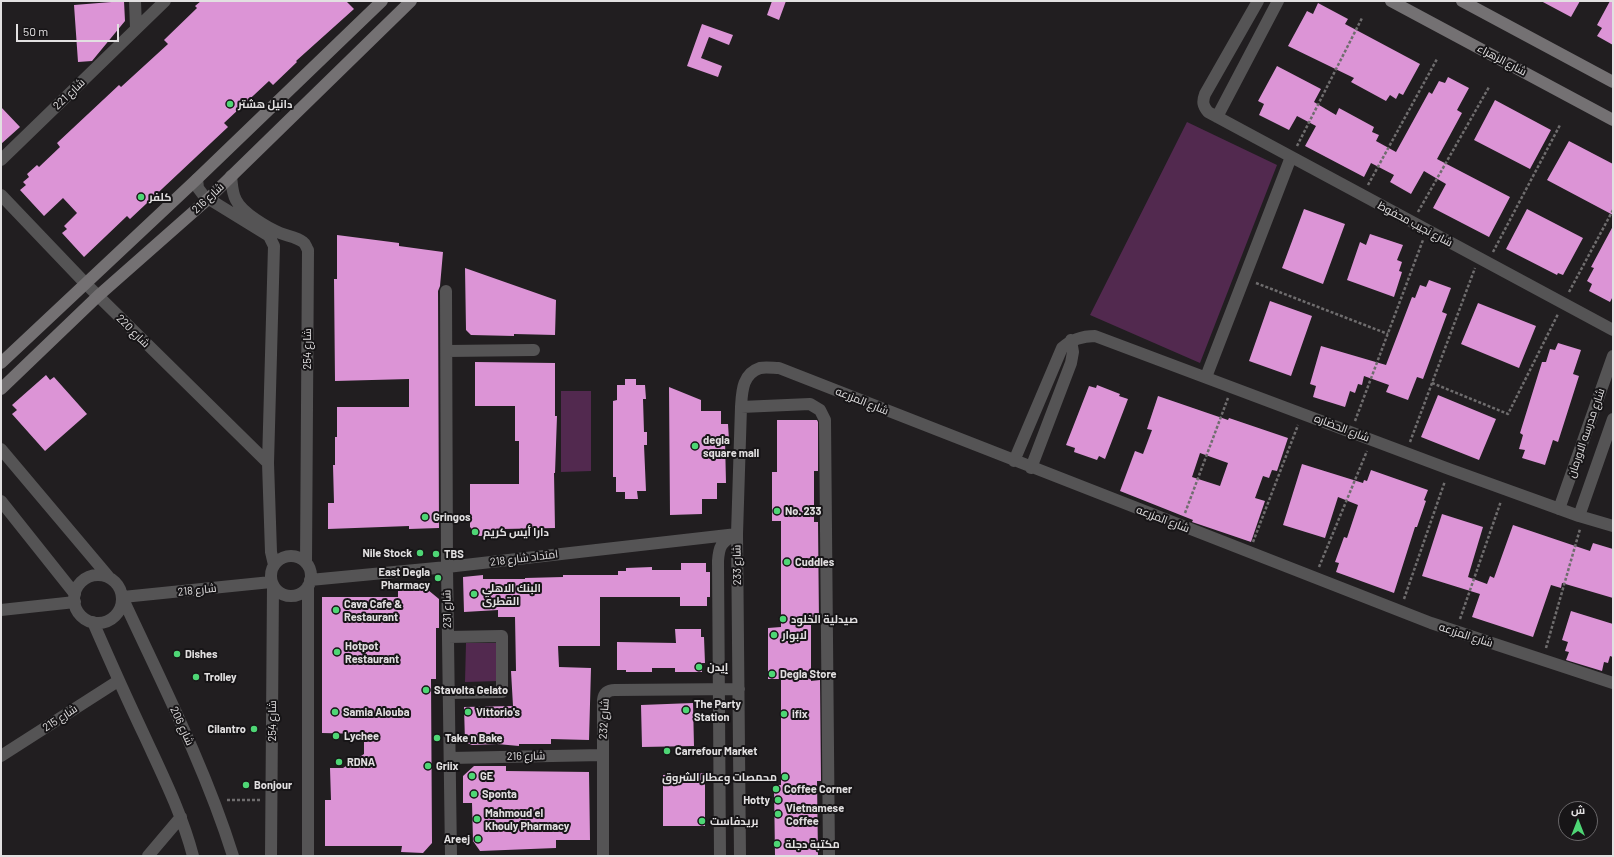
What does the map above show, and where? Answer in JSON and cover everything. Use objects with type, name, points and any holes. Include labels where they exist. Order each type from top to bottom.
[{"type":"main road","name":"شارع 216","points":[[1,363],[197,179],[382,1]]},
{"type":"main road","name":"شارع 216","points":[[1,390],[98,296],[208,199],[410,1]]},
{"type":"main road","name":"شارع الزهراء","points":[[1391,1],[1613,120]]},
{"type":"main road","points":[[1462,1],[1613,82]]},
{"type":"street","points":[[135,1],[136,28]]},
{"type":"street","name":"شارع 221","points":[[1,160],[165,1]]},
{"type":"street","name":"شارع نجيب محفوظ","points":[[1258,1],[1203,100],[1204,107],[1208,112],[1613,330]]},
{"type":"street","points":[[1217,117],[1278,1]]},
{"type":"street","points":[[1206,377],[1291,157]]},
{"type":"street","name":"شارع 254","points":[[231,176],[234,194],[238,204],[268,227],[302,241],[308,250],[306,563]]},
{"type":"street","points":[[197,179],[201,193],[208,199],[269,236],[273,242],[268,463],[271,546],[274,565]]},
{"type":"street","name":"شارع 220","points":[[1,195],[86,284],[268,463]]},
{"type":"street","name":"شارع 231","points":[[446,291],[447,567],[451,856]]},
{"type":"street","name":"شارع الحضاره","points":[[1071,340],[1083,336],[1095,336],[1232,386],[1449,469],[1581,517],[1613,526]]},
{"type":"street","points":[[1014,461],[1058,355],[1062,348],[1071,340]]},
{"type":"street","points":[[1031,468],[1071,363],[1073,352],[1071,340]]},
{"type":"street","points":[[447,351],[534,350]]},
{"type":"street","name":"شارع مدرسه الاورمان","points":[[1559,509],[1613,356]]},
{"type":"street","name":"شارع المزرعه","points":[[737,534],[742,387],[748,376],[761,368],[779,368],[1031,468],[1400,611],[1456,632],[1613,683]]},
{"type":"street","points":[[741,408],[810,404],[820,410],[825,420],[829,856]]},
{"type":"street","name":"شارع مدرسه الاورمان","points":[[1581,517],[1613,419]]},
{"type":"street","points":[[1,449],[108,576],[118,585],[123,598],[119,611],[110,620],[93,622],[81,615],[75,598],[1,501]]},
{"type":"street","name":"امتداد شارع 218","points":[[309,583],[737,534]]},
{"type":"street","name":"شارع 233","points":[[720,856],[719,551],[723,542],[737,534],[740,856]]},
{"type":"street","points":[[308,856],[309,583],[309,568],[301,559],[289,556],[278,560],[271,570],[272,584],[280,593],[290,596],[301,593],[309,583]]},
{"type":"street","points":[[75,598],[81,582],[87,578],[101,574],[108,576]]},
{"type":"street","name":"شارع 254","points":[[271,856],[272,584]]},
{"type":"street","name":"شارع 218","points":[[123,598],[272,584]]},
{"type":"street","points":[[1,610],[75,598]]},
{"type":"street","name":"شارع 206","points":[[123,598],[200,764],[233,856]]},
{"type":"street","points":[[93,622],[118,681],[187,831],[193,856]]},
{"type":"street","points":[[448,637],[502,636],[502,692],[449,693]]},
{"type":"street","name":"شارع 215","points":[[1,756],[118,681]]},
{"type":"street","name":"شارع 232","points":[[603,856],[603,697],[608,691],[615,690],[739,689]]},
{"type":"street","name":"شارع 216","points":[[450,758],[603,755]]},
{"type":"street","points":[[148,856],[181,817]]},
{"type":"path","points":[[1291,157],[1362,18]]},
{"type":"path","points":[[1362,195],[1437,59]]},
{"type":"path","points":[[1412,222],[1489,87]]},
{"type":"path","points":[[1406,453],[1432,383],[1483,261],[1560,125]]},
{"type":"path","points":[[1432,383],[1508,414],[1563,304],[1613,210]]},
{"type":"path","points":[[1351,432],[1427,230]]},
{"type":"path","points":[[1244,278],[1388,334]]},
{"type":"path","points":[[1180,526],[1232,386]]},
{"type":"path","points":[[1249,553],[1302,413]]},
{"type":"path","points":[[1314,578],[1371,440]]},
{"type":"path","points":[[1400,611],[1449,469]]},
{"type":"path","points":[[1456,632],[1505,489]]},
{"type":"path","points":[[1542,660],[1581,517]]},
{"type":"path","points":[[214,800],[272,800]]},
{"type":"shaded area","points":[[1187,122],[1277,165],[1200,363],[1090,315]]},
{"type":"shaded area","points":[[561,391],[591,391],[591,471],[561,472]]},
{"type":"shaded area","points":[[466,643],[498,643],[499,681],[465,682]]},
{"type":"building","points":[[124,1],[125,21],[92,61],[78,62],[74,5]]},
{"type":"building","points":[[201,1],[346,1],[354,9],[296,61],[297,62],[273,85],[269,81],[224,123],[228,127],[130,219],[127,216],[84,257],[62,233],[67,229],[64,226],[77,213],[63,198],[44,216],[20,190],[26,185],[23,182],[29,177],[27,174],[37,165],[39,167],[60,147],[57,143],[119,85],[121,87],[168,44],[164,40],[197,8],[195,6]]},
{"type":"building","points":[[772,1],[786,1],[779,20],[767,15]]},
{"type":"building","points":[[1541,1],[1580,1],[1571,17]]},
{"type":"building","points":[[1610,1],[1613,1],[1613,45],[1597,36],[1602,28],[1597,25]]},
{"type":"building","points":[[1318,3],[1348,19],[1345,24],[1420,64],[1403,95],[1399,93],[1396,99],[1390,95],[1386,101],[1351,82],[1354,78],[1288,46],[1307,11],[1313,14]]},
{"type":"building","points":[[702,24],[733,35],[729,45],[709,37],[701,58],[722,66],[718,77],[687,66]]},
{"type":"building","points":[[1277,66],[1321,89],[1314,102],[1336,115],[1339,108],[1374,127],[1372,132],[1379,135],[1376,141],[1396,152],[1429,92],[1432,94],[1439,81],[1445,83],[1448,77],[1469,88],[1457,110],[1462,113],[1437,159],[1510,197],[1489,237],[1433,208],[1446,184],[1424,171],[1411,194],[1390,182],[1394,175],[1371,163],[1364,177],[1305,146],[1316,126],[1297,116],[1289,130],[1259,115],[1264,104],[1258,101]]},
{"type":"building","points":[[1495,100],[1551,130],[1530,169],[1474,140]]},
{"type":"building","points":[[1,107],[20,127],[1,144]]},
{"type":"building","points":[[1569,141],[1613,164],[1613,215],[1547,180]]},
{"type":"building","points":[[1304,209],[1345,224],[1323,284],[1282,268]]},
{"type":"building","points":[[1527,209],[1583,238],[1563,275],[1558,273],[1557,275],[1506,249]]},
{"type":"building","points":[[1613,226],[1613,296],[1610,302],[1589,291],[1592,284],[1587,281],[1594,268],[1591,267]]},
{"type":"building","points":[[1370,234],[1403,245],[1397,260],[1402,262],[1399,271],[1402,272],[1394,297],[1347,280],[1360,242],[1366,245]]},
{"type":"building","points":[[337,235],[399,243],[399,246],[443,252],[440,286],[438,291],[439,528],[409,529],[409,526],[328,529],[328,503],[334,503],[333,465],[335,465],[335,437],[337,437],[337,407],[409,407],[409,379],[335,381],[334,279],[337,279]]},
{"type":"building","points":[[465,268],[556,300],[555,335],[471,335],[466,330]]},
{"type":"building","points":[[1429,280],[1451,288],[1442,312],[1447,314],[1423,379],[1417,377],[1408,400],[1386,392],[1389,385],[1364,376],[1362,385],[1358,384],[1355,393],[1350,391],[1345,407],[1313,397],[1316,386],[1310,384],[1321,346],[1386,365],[1412,297],[1415,298],[1420,285],[1426,287]]},
{"type":"building","points":[[1270,301],[1312,316],[1291,376],[1249,361]]},
{"type":"building","points":[[1478,303],[1536,326],[1519,368],[1461,344]]},
{"type":"building","points":[[1558,343],[1581,350],[1573,374],[1579,376],[1558,442],[1553,440],[1545,465],[1522,458],[1525,450],[1519,449],[1523,435],[1520,433],[1542,362],[1546,362],[1550,349],[1555,350]]},
{"type":"building","points":[[475,362],[555,363],[555,416],[557,416],[554,473],[555,528],[502,529],[502,536],[479,536],[470,527],[470,484],[519,484],[519,441],[515,441],[515,406],[475,406]]},
{"type":"building","points":[[46,375],[50,380],[54,377],[87,414],[45,451],[12,414],[17,410],[12,405]]},
{"type":"building","points":[[625,379],[636,379],[636,385],[645,385],[646,399],[643,399],[644,432],[647,432],[647,445],[644,445],[646,491],[637,491],[638,499],[625,499],[625,492],[616,492],[616,477],[613,477],[613,401],[617,400],[617,385],[625,385]]},
{"type":"building","points":[[1097,385],[1120,394],[1119,396],[1128,399],[1105,459],[1099,456],[1097,460],[1074,452],[1075,448],[1066,445],[1089,386],[1096,388]]},
{"type":"building","name":"degla square mall","points":[[669,387],[701,400],[701,411],[721,411],[721,424],[728,424],[729,440],[725,440],[726,483],[717,483],[717,499],[702,499],[702,514],[670,515]]},
{"type":"building","points":[[1438,395],[1496,419],[1479,460],[1421,437]]},
{"type":"building","points":[[1158,396],[1228,420],[1229,418],[1288,438],[1277,471],[1272,470],[1269,478],[1263,476],[1255,498],[1265,501],[1251,542],[1192,522],[1193,520],[1120,491],[1135,451],[1143,454],[1152,430],[1147,429]],"holes":[[[1200,453],[1228,463],[1220,486],[1192,477]]]},
{"type":"building","points":[[777,420],[817,420],[818,422],[818,471],[814,471],[814,522],[818,522],[819,622],[811,622],[811,681],[820,680],[821,781],[817,781],[818,856],[775,856],[774,785],[781,785],[781,679],[768,679],[768,628],[781,627],[781,521],[772,521],[772,472],[777,472]]},
{"type":"building","points":[[1302,464],[1363,483],[1364,480],[1367,481],[1371,470],[1428,490],[1424,500],[1426,501],[1417,527],[1415,527],[1394,593],[1336,572],[1339,563],[1335,562],[1344,537],[1347,538],[1358,505],[1338,497],[1325,538],[1283,525]]},
{"type":"building","points":[[1442,514],[1483,527],[1468,577],[1487,584],[1490,576],[1494,578],[1513,525],[1590,551],[1593,543],[1613,549],[1613,598],[1562,583],[1561,588],[1551,585],[1533,637],[1472,617],[1480,594],[1422,576]]},
{"type":"building","points":[[681,563],[706,563],[706,572],[710,572],[710,597],[707,597],[707,606],[680,606],[680,597],[600,597],[600,646],[558,646],[559,667],[591,668],[589,740],[551,739],[551,744],[519,744],[519,746],[497,744],[472,745],[465,742],[464,707],[513,706],[511,671],[516,671],[515,617],[498,617],[498,610],[464,612],[463,577],[483,575],[483,579],[525,579],[563,577],[563,575],[618,575],[618,571],[626,571],[626,568],[652,567],[652,570],[681,570]]},
{"type":"building","points":[[422,585],[439,599],[439,628],[436,628],[436,679],[431,679],[432,843],[423,853],[401,852],[402,846],[325,846],[325,800],[331,800],[330,768],[343,768],[364,754],[364,734],[322,733],[322,597],[398,597],[398,586]]},
{"type":"building","points":[[1571,611],[1613,624],[1613,657],[1610,656],[1608,663],[1604,662],[1602,671],[1566,660],[1569,652],[1565,651],[1568,642],[1562,640]]},
{"type":"building","points":[[675,629],[701,629],[701,637],[704,637],[705,663],[702,663],[702,672],[675,672],[675,668],[652,668],[652,672],[626,672],[626,670],[617,670],[617,642],[676,643]]},
{"type":"building","points":[[693,703],[694,746],[642,747],[641,705]]},
{"type":"building","points":[[474,766],[506,766],[506,771],[589,772],[590,840],[556,840],[556,848],[480,851],[473,841],[472,803],[463,803],[463,776]]},
{"type":"building","points":[[705,773],[705,826],[663,826],[663,775]]},
{"type":"place","name":"دانيل هشتر","points":[[230,104]]},
{"type":"place","name":"كلفر","points":[[141,197]]},
{"type":"place","name":"degla square mall","points":[[695,446]]},
{"type":"place","name":"No. 233","points":[[777,511]]},
{"type":"place","name":"Gringos","points":[[425,517]]},
{"type":"place","name":"دارا أيس كريم","points":[[475,532]]},
{"type":"place","name":"Nile Stock","points":[[420,553]]},
{"type":"place","name":"TBS","points":[[436,554]]},
{"type":"place","name":"Cuddles","points":[[787,562]]},
{"type":"place","name":"East Degla Pharmacy","points":[[438,578]]},
{"type":"place","name":"البنك الاهلي القطرى","points":[[474,594]]},
{"type":"place","name":"Cava Cafe & Restaurant","points":[[336,610]]},
{"type":"place","name":"صيدلية الخلود","points":[[783,619]]},
{"type":"place","name":"لابوار","points":[[774,635]]},
{"type":"place","name":"Hotpot Restaurant","points":[[337,652]]},
{"type":"place","name":"Dishes","points":[[177,654]]},
{"type":"place","name":"إيدن","points":[[699,667]]},
{"type":"place","name":"Degla Store","points":[[772,674]]},
{"type":"place","name":"Trolley","points":[[196,677]]},
{"type":"place","name":"Stavolta Gelato","points":[[426,690]]},
{"type":"place","name":"The Party Station","points":[[686,710]]},
{"type":"place","name":"Samia Alouba","points":[[335,712]]},
{"type":"place","name":"Vittorio's","points":[[468,712]]},
{"type":"place","name":"ifix","points":[[784,714]]},
{"type":"place","name":"Cilantro","points":[[254,729]]},
{"type":"place","name":"Lychee","points":[[336,736]]},
{"type":"place","name":"Take n Bake","points":[[437,738]]},
{"type":"place","name":"Carrefour Market","points":[[667,751]]},
{"type":"place","name":"RDNA","points":[[339,762]]},
{"type":"place","name":"Griix","points":[[428,766]]},
{"type":"place","name":"GE","points":[[472,776]]},
{"type":"place","name":"محمصات وعطار الشروق","points":[[785,777]]},
{"type":"place","name":"Bonjour","points":[[246,785]]},
{"type":"place","name":"Coffee Corner","points":[[776,789]]},
{"type":"place","name":"Sponta","points":[[474,794]]},
{"type":"place","name":"Hotty","points":[[778,800]]},
{"type":"place","name":"Vietnamese Coffee","points":[[778,814]]},
{"type":"place","name":"Mahmoud el Khouly Pharmacy","points":[[477,819]]},
{"type":"place","name":"بريدفاست","points":[[702,821]]},
{"type":"place","name":"Areej","points":[[478,839]]},
{"type":"place","name":"مكتبة دجلة","points":[[777,844]]}]
